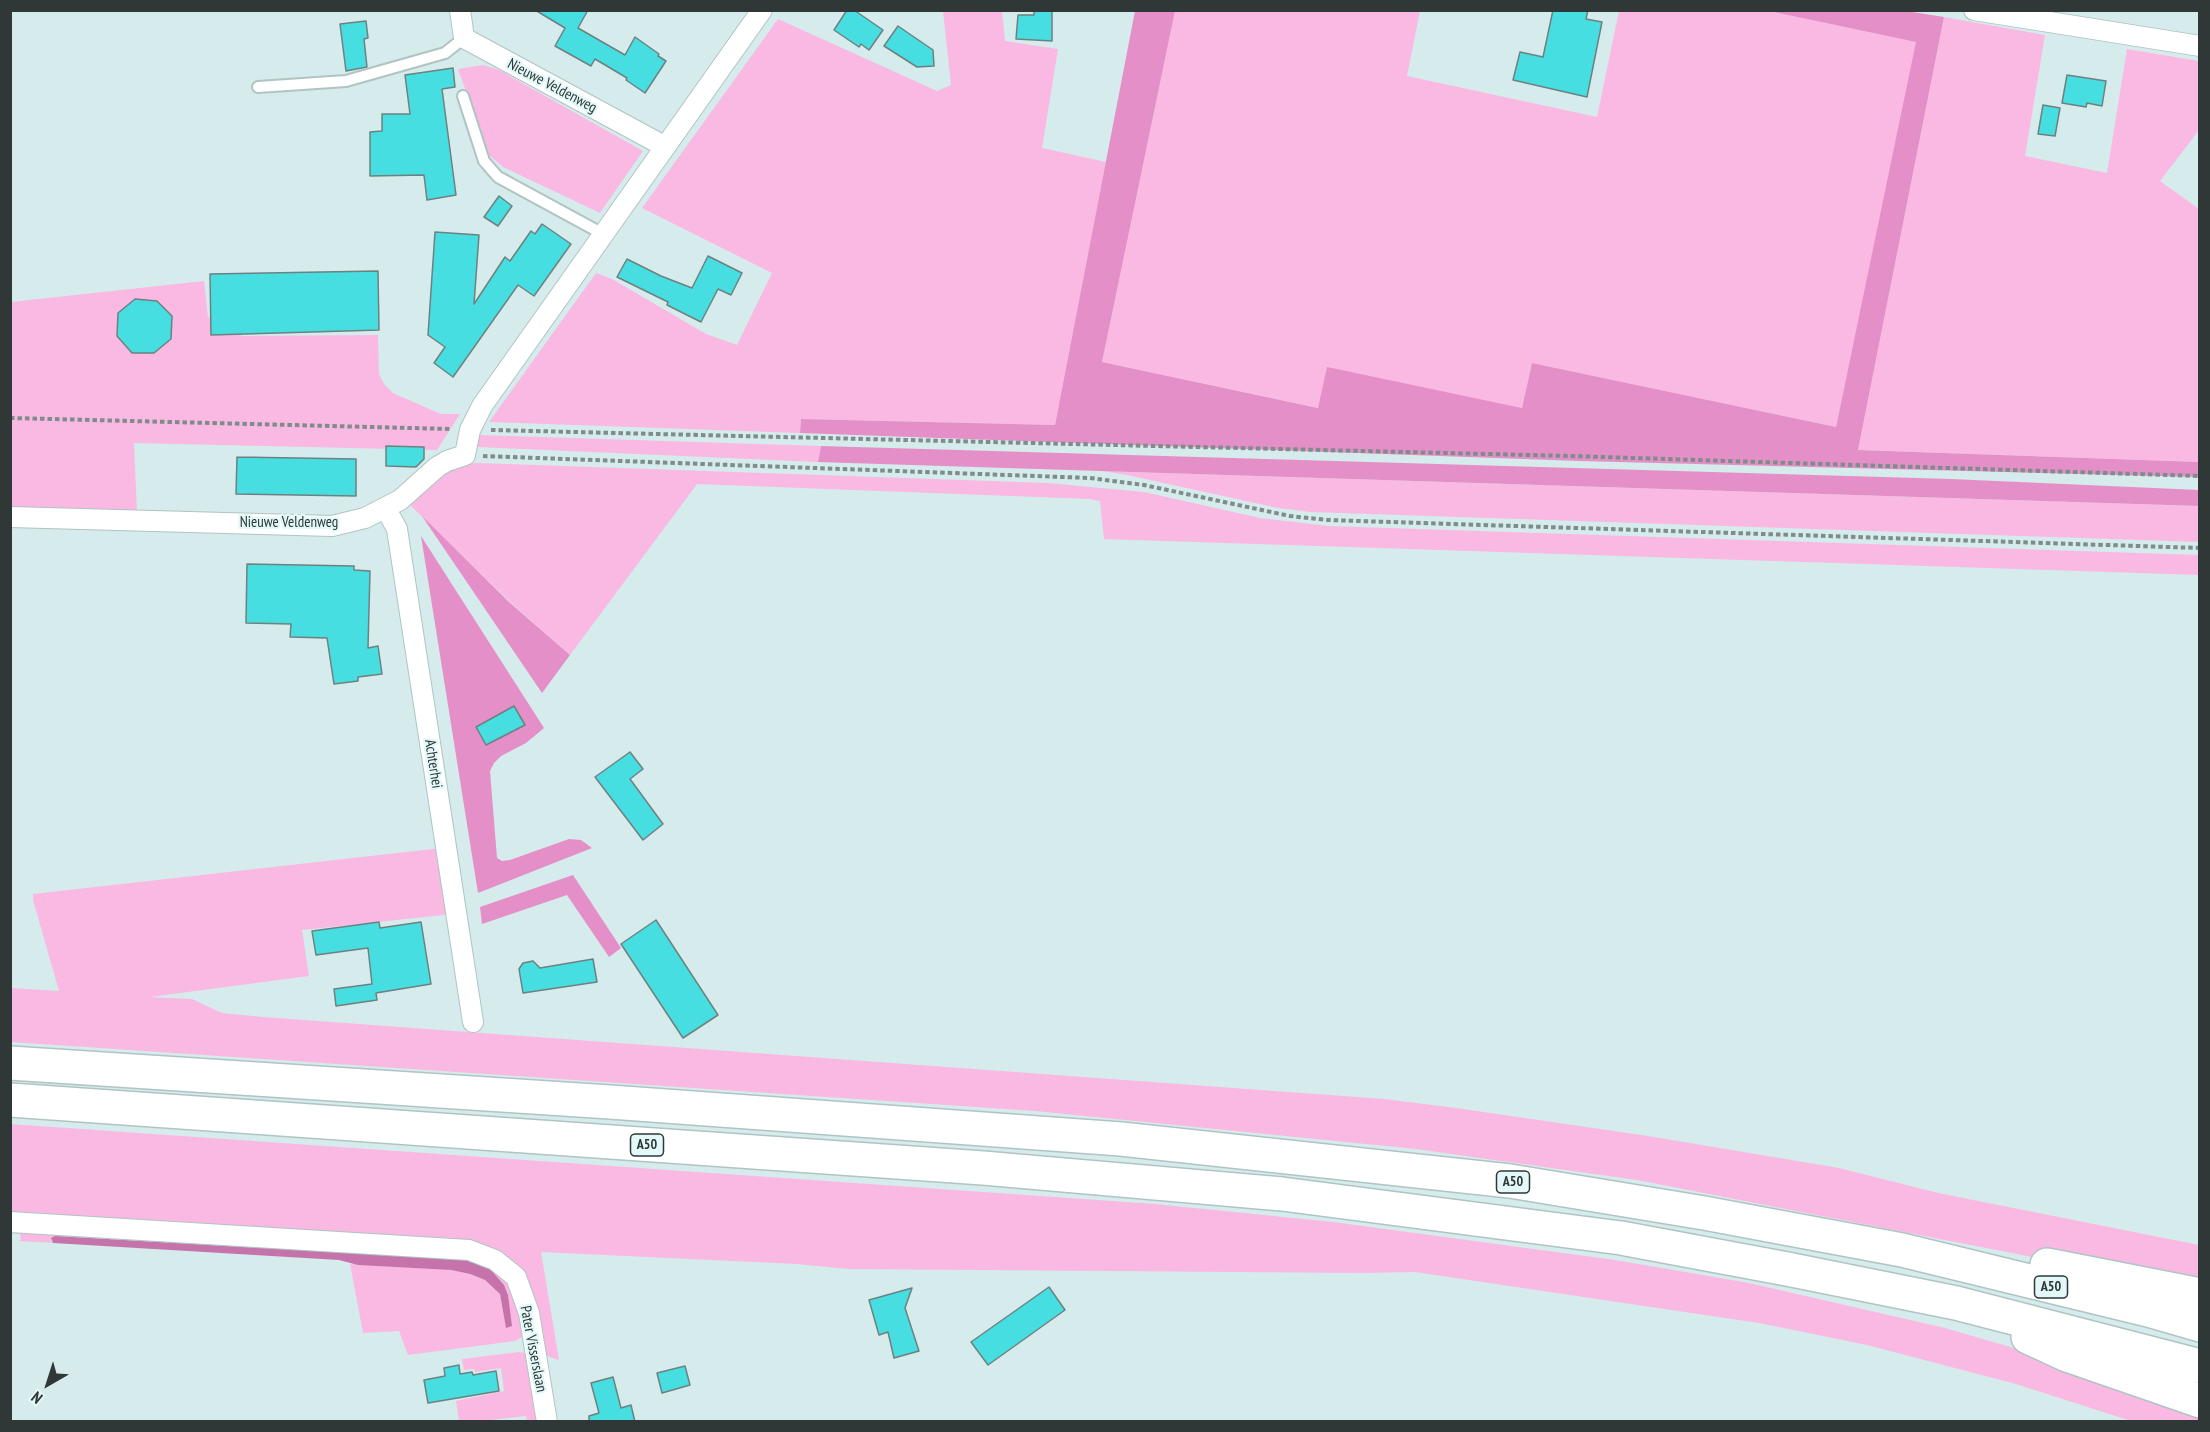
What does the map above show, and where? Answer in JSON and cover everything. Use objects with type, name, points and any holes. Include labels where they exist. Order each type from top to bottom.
[{"type":"highway","name":"A50","points":[[10,1063],[610,1102],[1144,1142],[1520,1183],[1704,1213],[1902,1250],[2148,1310],[2199,1325]]},
{"type":"highway","name":"A50","points":[[10,1100],[971,1167],[1282,1194],[1621,1239],[1956,1303],[2199,1366]]},
{"type":"highway","name":"A50","points":[[1902,1250],[1961,1249],[2116,1277],[2199,1295]]},
{"type":"highway","name":"A50","points":[[1956,1303],[2067,1355],[2199,1401]]},
{"type":"street","points":[[459,10],[464,38]]},
{"type":"street","points":[[465,455],[470,430],[482,406],[762,10]]},
{"type":"street","points":[[1974,10],[2199,46]]},
{"type":"street","name":"Nieuwe Veldenweg","points":[[464,38],[664,146]]},
{"type":"street","name":"Nieuwe Veldenweg","points":[[10,517],[332,526],[358,520],[386,508],[412,491],[437,466],[447,460],[465,455]]},
{"type":"street","name":"Achterhei","points":[[386,508],[397,529],[473,1022]]},
{"type":"street","name":"Pater Visserslaan","points":[[10,1222],[469,1250],[495,1260],[516,1277],[529,1313],[547,1422]]},
{"type":"lane","points":[[258,87],[346,81],[444,53],[464,38]]},
{"type":"lane","points":[[463,96],[484,161],[498,177],[603,234]]},
{"type":"path","points":[[10,418],[1583,456],[2199,476]]},
{"type":"path","points":[[465,455],[1090,478],[1144,485],[1290,516],[1328,520],[2199,548]]},
{"type":"shaded area","points":[[943,11],[1002,11],[1005,41],[1058,49],[1042,148],[1106,162],[1055,425],[801,419],[800,433],[489,422],[596,273],[612,279],[706,334],[737,345],[772,273],[642,208],[778,19],[937,91],[951,85]]},
{"type":"shaded area","points":[[1135,11],[1175,11],[1102,362],[1318,408],[1327,367],[1522,408],[1532,363],[1836,427],[1916,42],[1769,11],[1906,11],[1944,17],[1858,450],[2199,462],[2199,477],[1579,461],[800,433],[801,419],[1055,425]]},
{"type":"shaded area","points":[[1175,11],[1420,11],[1407,76],[1597,117],[1619,11],[1769,11],[1917,42],[1836,427],[1532,363],[1522,408],[1327,368],[1319,408],[1102,362]]},
{"type":"shaded area","points":[[1944,17],[2045,35],[2025,156],[2107,173],[2127,49],[2199,61],[2199,130],[2160,181],[2199,209],[2199,462],[1858,450]]},
{"type":"shaded area","points":[[483,65],[499,70],[643,151],[600,213],[503,167],[489,155],[458,69]]},
{"type":"shaded area","points":[[204,281],[208,317],[235,314],[241,336],[378,335],[379,374],[384,384],[393,393],[441,414],[460,414],[437,450],[134,443],[137,512],[11,508],[11,302]]},
{"type":"shaded area","points":[[478,435],[821,446],[818,462],[478,447]]},
{"type":"shaded area","points":[[821,446],[1951,479],[2199,490],[2200,506],[818,462]]},
{"type":"shaded area","points":[[461,464],[1048,483],[1144,492],[1260,518],[1329,526],[2199,555],[2200,575],[1104,539],[1100,501],[1089,499],[697,484],[570,655],[510,602],[409,504],[449,470]]},
{"type":"shaded area","points":[[1102,471],[2199,506],[2199,542],[1311,512],[1278,508]]},
{"type":"shaded area","points":[[422,516],[509,602],[570,655],[542,693]]},
{"type":"shaded area","points":[[421,536],[544,728],[526,743],[501,756],[490,771],[497,858],[502,861],[510,860],[569,839],[581,840],[592,848],[478,893]]},
{"type":"shaded area","points":[[442,848],[453,914],[302,930],[309,976],[150,997],[192,999],[222,1013],[263,1017],[1384,1099],[1456,1108],[1648,1136],[1839,1168],[1938,1193],[2199,1245],[2199,1287],[2058,1262],[1637,1180],[1416,1149],[1035,1111],[11,1042],[10,988],[59,991],[33,894]]},
{"type":"shaded area","points":[[573,875],[621,948],[609,957],[567,895],[482,924],[480,907]]},
{"type":"shaded area","points":[[10,1124],[1155,1204],[1333,1222],[1615,1260],[1749,1283],[1945,1328],[2055,1360],[2199,1410],[2199,1421],[2131,1421],[2016,1384],[1867,1345],[1759,1323],[1415,1272],[848,1269],[797,1264],[541,1252],[559,1360],[541,1350],[501,1255],[11,1216]]},
{"type":"shaded area","points":[[10,1228],[476,1258],[509,1281],[527,1334],[515,1341],[408,1355],[399,1331],[363,1333],[350,1264],[451,1270],[485,1280],[500,1294],[506,1327],[503,1285],[454,1258],[55,1236],[51,1241],[53,1243],[19,1241],[20,1234],[11,1233]]},
{"type":"shaded area","points":[[55,1236],[469,1260],[490,1269],[504,1285],[508,1295],[512,1326],[506,1328],[500,1294],[485,1280],[451,1270],[358,1265],[339,1260],[53,1243],[51,1238]]},
{"type":"shaded area","points":[[519,1352],[530,1354],[541,1421],[527,1421],[526,1416],[459,1421],[456,1401],[504,1391],[501,1368],[475,1372],[474,1369],[464,1370],[462,1359]]},
{"type":"building","points":[[535,10],[588,10],[578,28],[625,55],[635,37],[666,61],[645,93],[626,80],[627,78],[595,59],[591,66],[555,46],[565,28]]},
{"type":"building","points":[[847,10],[854,10],[883,30],[869,50],[861,44],[859,47],[834,30]]},
{"type":"building","points":[[1034,10],[1052,10],[1052,41],[1016,39],[1018,15],[1034,15]]},
{"type":"building","points":[[1553,10],[1588,10],[1586,19],[1602,22],[1587,97],[1513,80],[1520,52],[1543,57]]},
{"type":"building","points":[[366,21],[368,38],[364,39],[367,67],[346,71],[340,24]]},
{"type":"building","points":[[898,26],[933,50],[934,66],[917,67],[884,46]]},
{"type":"building","points":[[453,68],[455,87],[442,89],[456,195],[427,200],[424,175],[370,176],[370,132],[382,131],[382,114],[410,114],[405,75]]},
{"type":"building","points":[[2067,75],[2106,81],[2102,106],[2087,103],[2086,107],[2062,103]]},
{"type":"building","points":[[2043,105],[2060,108],[2055,136],[2038,134]]},
{"type":"building","points":[[499,196],[512,206],[498,226],[484,217]]},
{"type":"building","points":[[542,224],[571,244],[534,296],[518,285],[453,377],[434,363],[445,347],[428,335],[435,232],[479,235],[474,304],[505,257],[510,261],[531,231],[535,234]]},
{"type":"building","points":[[708,256],[742,273],[731,295],[718,289],[701,322],[667,305],[668,302],[617,277],[627,259],[692,288]]},
{"type":"building","points":[[378,271],[379,330],[211,335],[210,274]]},
{"type":"building","points":[[135,299],[157,301],[172,316],[171,339],[154,353],[132,353],[117,336],[118,313]]},
{"type":"building","points":[[386,446],[424,447],[424,459],[416,467],[386,466]]},
{"type":"building","points":[[237,457],[356,459],[356,496],[236,494]]},
{"type":"building","points":[[247,564],[354,566],[354,570],[370,571],[368,648],[378,646],[382,674],[358,677],[358,681],[334,684],[327,638],[290,637],[291,624],[246,623]]},
{"type":"building","points":[[514,706],[525,725],[486,745],[476,727]]},
{"type":"building","points":[[630,752],[643,769],[630,779],[663,824],[643,840],[595,777]]},
{"type":"building","points":[[656,920],[718,1015],[683,1038],[621,944]]},
{"type":"building","points":[[379,922],[380,928],[421,922],[431,984],[376,993],[377,1000],[336,1006],[334,989],[372,984],[368,948],[316,955],[312,931]]},
{"type":"building","points":[[593,959],[597,982],[523,993],[519,969],[523,963],[533,961],[540,968]]},
{"type":"building","points":[[1049,1287],[1065,1310],[988,1365],[971,1342]]},
{"type":"building","points":[[912,1288],[905,1308],[919,1351],[894,1358],[888,1332],[879,1335],[869,1300]]},
{"type":"building","points":[[459,1365],[460,1374],[472,1372],[473,1375],[496,1371],[499,1391],[428,1403],[424,1380],[445,1376],[444,1368]]},
{"type":"building","points":[[685,1366],[690,1385],[662,1393],[657,1373]]},
{"type":"building","points":[[613,1377],[621,1408],[631,1405],[635,1422],[589,1422],[589,1416],[599,1413],[591,1383]]}]
